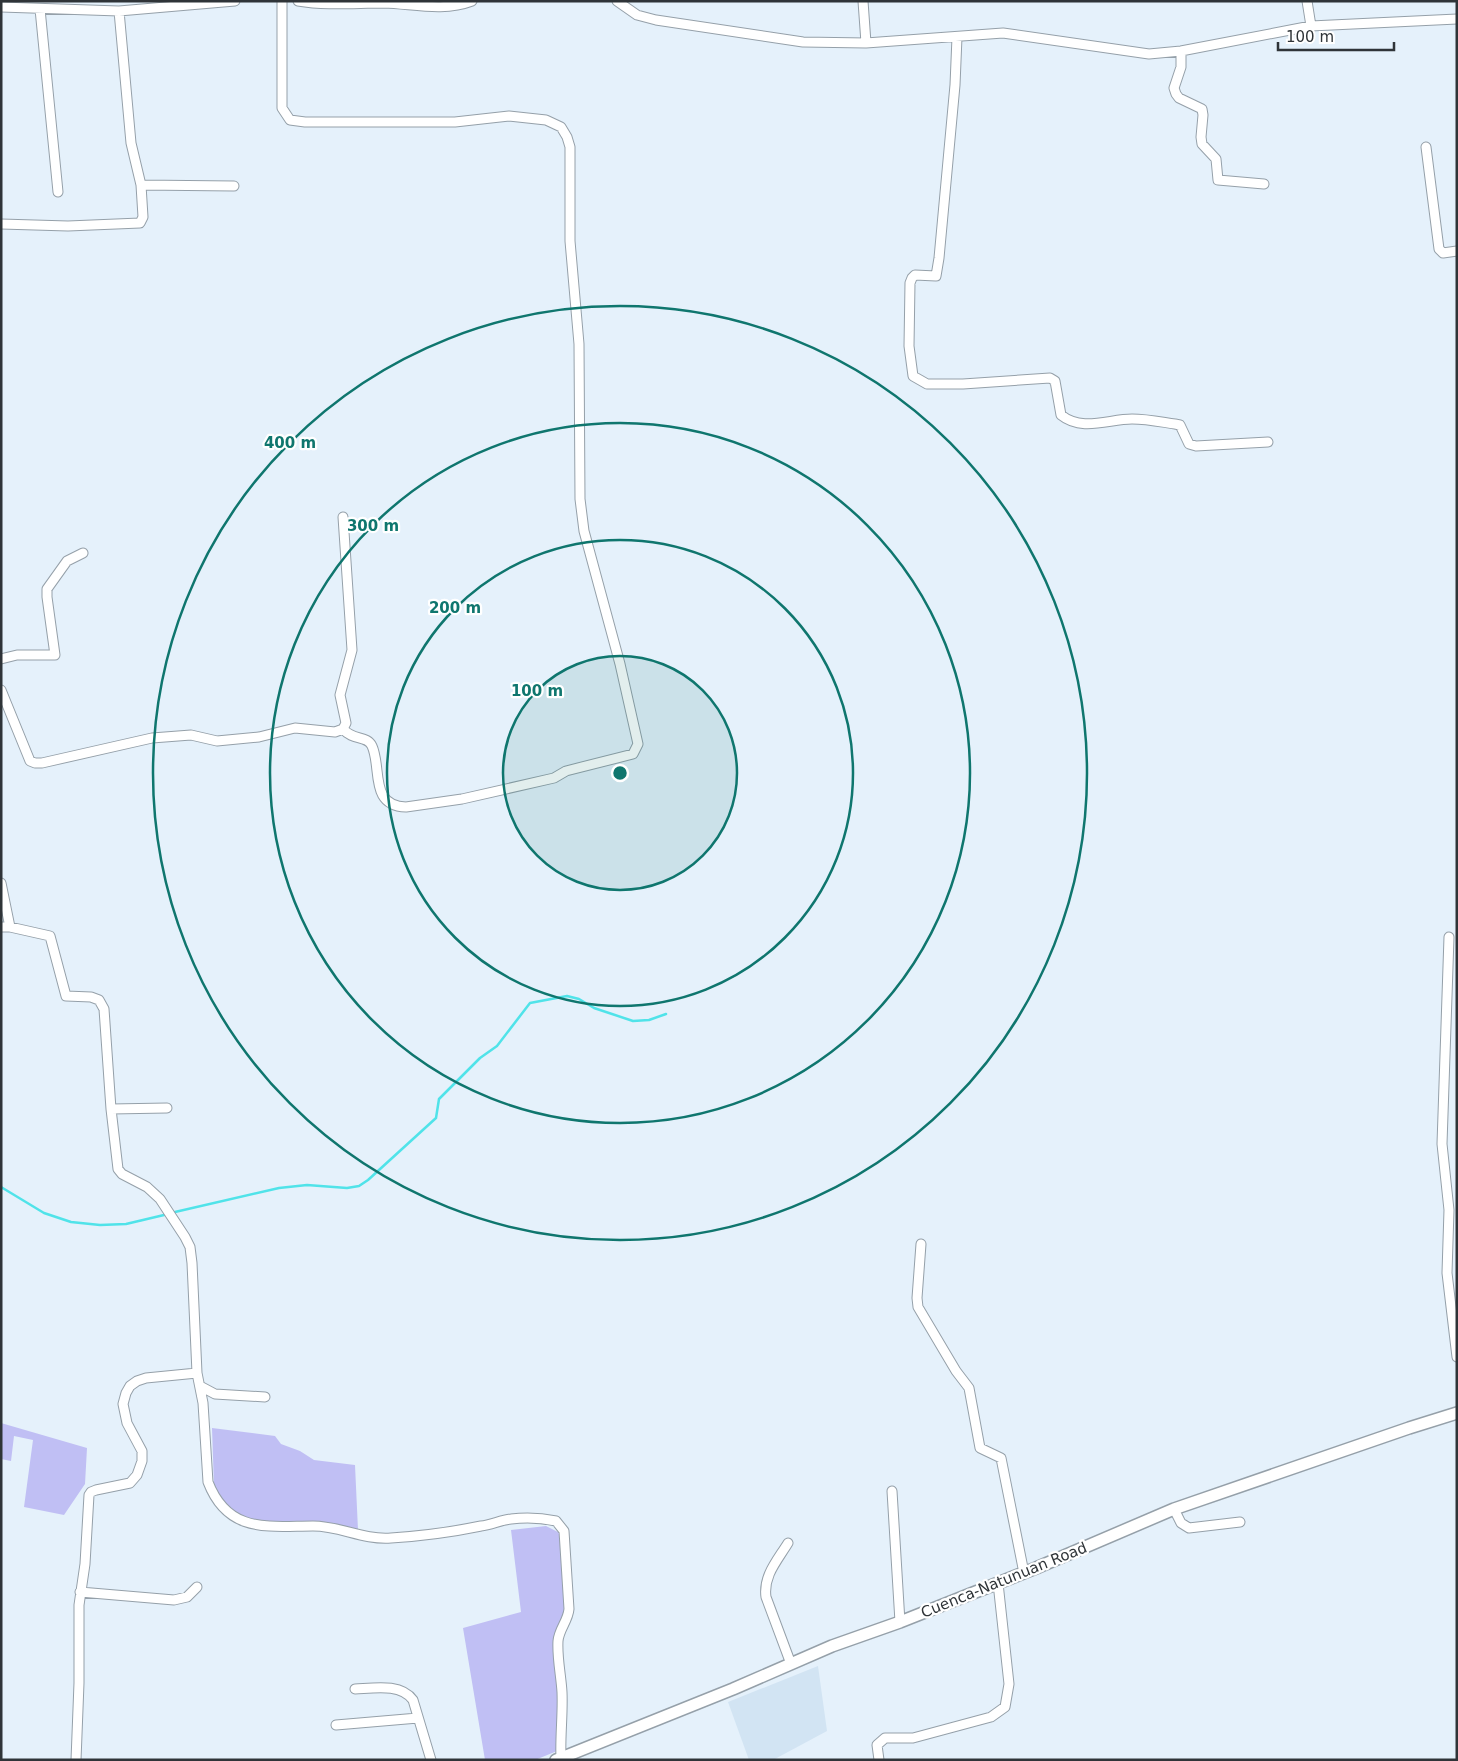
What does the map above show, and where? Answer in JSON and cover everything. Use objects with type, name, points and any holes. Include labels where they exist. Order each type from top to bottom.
[{"type":"main road","name":"Cuenca-Natunuan Road","points":[[558,1759],[733,1689],[832,1646],[900,1622],[1024,1573],[1174,1509],[1457,1413]]},
{"type":"street","points":[[282,1],[282,108],[290,120],[305,122],[455,122],[509,116],[546,120],[561,128],[568,137],[570,147],[570,241],[579,344],[580,499],[584,531],[620,664],[638,744],[633,754],[566,771],[554,778],[462,799],[397,806],[390,804],[378,786],[372,745],[367,740],[350,737],[343,729]]},
{"type":"street","points":[[298,1],[326,4],[384,3],[443,8],[462,5],[472,1]]},
{"type":"street","points":[[617,1],[637,15],[656,20],[803,42],[866,43],[1003,33],[1149,54],[1181,51],[1311,26],[1457,19]]},
{"type":"street","points":[[863,1],[866,43]]},
{"type":"street","points":[[1307,1],[1311,26]]},
{"type":"street","points":[[1,7],[119,11],[230,2]]},
{"type":"street","points":[[40,9],[58,192]]},
{"type":"street","points":[[1,224],[68,226],[140,223],[143,217],[141,185],[131,144],[119,11]]},
{"type":"street","points":[[957,37],[955,85],[936,276],[915,275],[910,283],[909,346],[913,376],[920,382],[928,384],[963,384],[1050,378],[1055,382],[1061,415],[1069,421],[1092,423],[1133,419],[1175,424],[1180,425],[1189,444],[1196,446],[1268,442]]},
{"type":"street","points":[[1181,51],[1181,67],[1174,88],[1179,98],[1202,109],[1202,144],[1216,159],[1218,180],[1264,184]]},
{"type":"street","points":[[1426,147],[1439,249],[1443,253],[1457,251]]},
{"type":"street","points":[[141,185],[234,186]]},
{"type":"street","points":[[1,690],[30,761],[35,763],[152,738],[191,735],[217,741],[259,737],[295,728],[335,732],[343,729],[346,723],[340,695],[352,650],[344,517]]},
{"type":"street","points":[[1,659],[17,655],[55,655],[47,589],[66,561],[83,553]]},
{"type":"street","points":[[1,883],[6,927],[50,936],[66,996],[91,997],[99,1000],[104,1009],[110,1109],[118,1169],[122,1174],[154,1193],[190,1247],[197,1373],[203,1403],[208,1482],[213,1494],[226,1511],[242,1521],[261,1526],[326,1527],[379,1539],[439,1533],[484,1526],[510,1519],[543,1518],[556,1521],[562,1526],[564,1538],[569,1609],[568,1617],[561,1628],[558,1639],[562,1692],[558,1759]]},
{"type":"street","points":[[1449,937],[1442,1144],[1449,1210],[1448,1273],[1457,1357]]},
{"type":"street","points":[[110,1109],[167,1108]]},
{"type":"street","points":[[921,1244],[918,1306],[956,1371],[969,1388],[980,1448],[1001,1458],[1024,1573]]},
{"type":"street","points":[[76,1760],[80,1592],[85,1564],[89,1495],[96,1490],[130,1483],[137,1475],[142,1461],[142,1451],[127,1422],[123,1404],[130,1386],[146,1378],[197,1373]]},
{"type":"street","points":[[200,1386],[214,1394],[265,1398]]},
{"type":"street","points":[[892,1491],[900,1622]]},
{"type":"street","points":[[1174,1509],[1181,1523],[1188,1528],[1240,1522]]},
{"type":"street","points":[[788,1543],[766,1580],[765,1588],[766,1597],[791,1664]]},
{"type":"street","points":[[879,1760],[877,1745],[885,1738],[913,1738],[922,1736],[991,1717],[1005,1706],[1009,1684],[998,1582]]},
{"type":"street","points":[[80,1592],[174,1600],[187,1597],[197,1587]]},
{"type":"street","points":[[355,1689],[382,1688],[405,1692],[414,1700],[432,1760]]},
{"type":"street","points":[[336,1725],[418,1718]]},
{"type":"shaded area","points":[[1,1423],[87,1448],[85,1484],[64,1515],[24,1507],[33,1440],[14,1436],[11,1461],[1,1459]]},
{"type":"shaded area","points":[[212,1428],[275,1436],[281,1444],[300,1451],[314,1460],[355,1465],[358,1530],[266,1526],[236,1514],[223,1502],[214,1486]]},
{"type":"shaded area","points":[[546,1526],[560,1533],[568,1617],[558,1629],[562,1749],[535,1760],[485,1760],[463,1628],[521,1612],[511,1530]]},
{"type":"shaded area","points":[[818,1666],[827,1731],[773,1760],[749,1760],[728,1702]]},
{"type":"waterway","points":[[175,1212],[279,1188],[307,1185],[347,1188],[359,1186],[436,1118],[439,1099],[480,1058],[497,1046],[530,1003],[567,996],[579,999],[594,1008],[633,1021],[649,1020],[666,1014]]},
{"type":"waterway","points":[[1,1187],[44,1213],[71,1222],[100,1225],[126,1224],[164,1215]]}]
